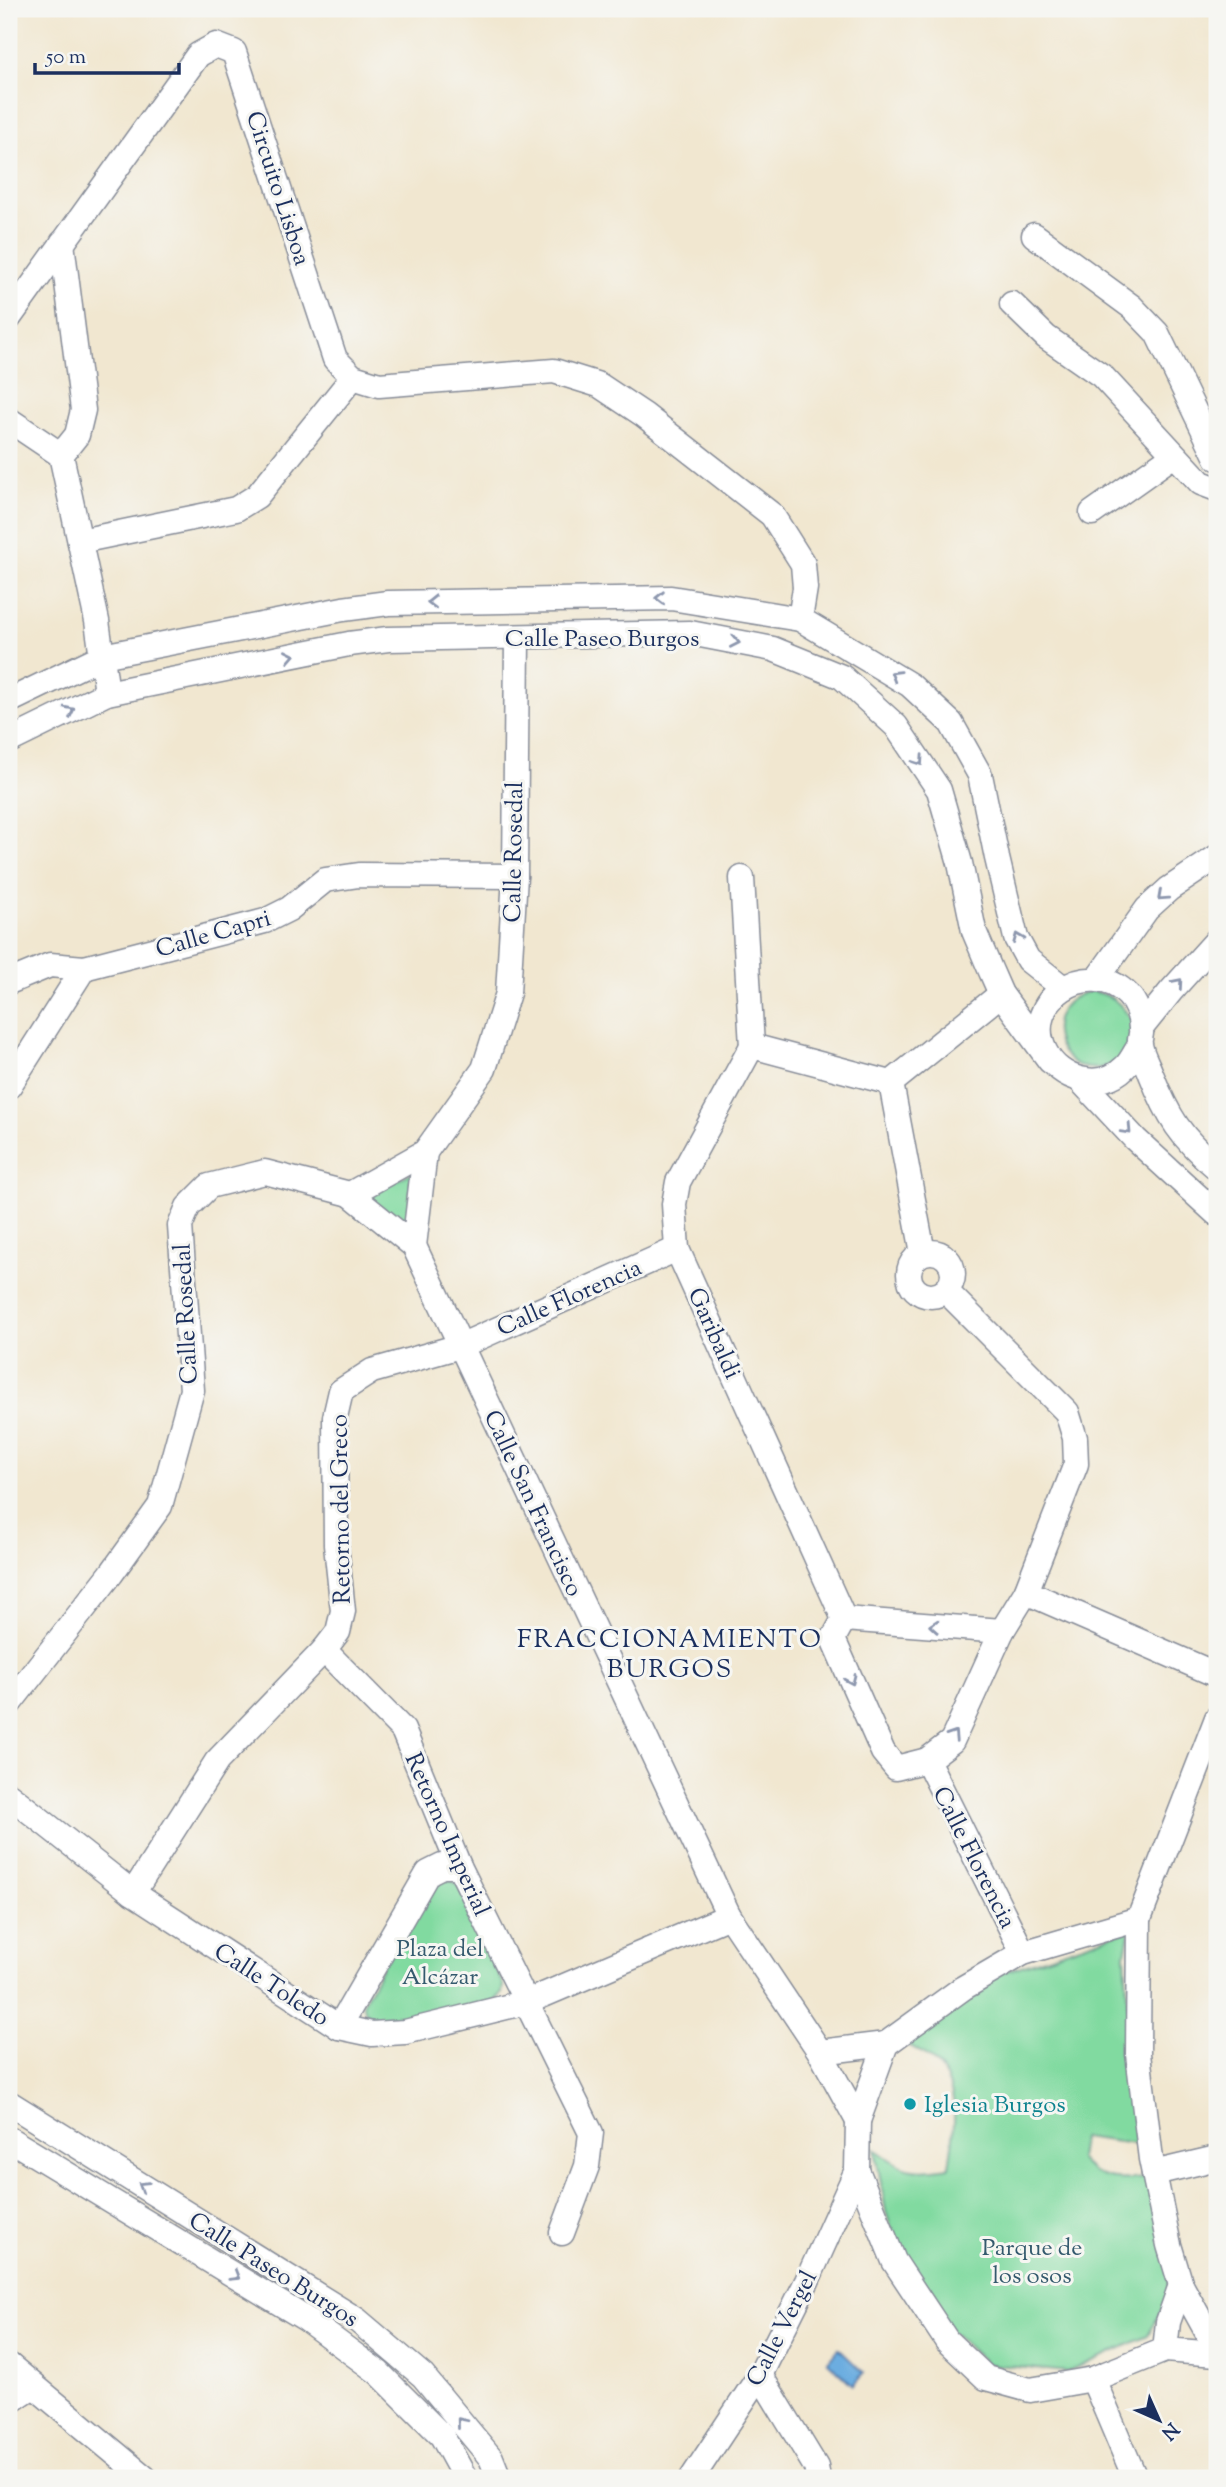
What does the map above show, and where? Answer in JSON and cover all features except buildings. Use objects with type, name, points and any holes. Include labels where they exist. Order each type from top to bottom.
[{"type":"street","name":"Circuito Lisboa","points":[[9,318],[198,55],[216,45],[234,52],[335,359],[353,377]]},
{"type":"street","points":[[1034,234],[1132,307],[1157,333],[1217,458]]},
{"type":"street","points":[[61,454],[77,435],[83,410],[62,243]]},
{"type":"street","points":[[1012,304],[1046,337],[1102,376],[1201,483],[1217,489]]},
{"type":"street","points":[[80,541],[236,509],[257,496],[353,377],[379,385],[554,371],[599,384],[644,415],[772,515],[803,564],[804,588],[800,619]]},
{"type":"street","points":[[9,420],[61,454],[97,621],[107,692]]},
{"type":"street","points":[[1092,513],[1174,456]]},
{"type":"street","name":"Calle Paseo Burgos","points":[[9,701],[102,656],[343,609],[388,603],[671,598],[800,619],[910,685],[951,723],[980,775],[996,858],[1016,938],[1028,960],[1062,988]]},
{"type":"street","points":[[388,603],[381,621],[388,639]]},
{"type":"street","points":[[343,609],[355,626],[349,644]]},
{"type":"street","name":"Calle Paseo Burgos","points":[[9,741],[107,692],[349,644],[388,639],[690,633],[773,649],[842,677],[896,726],[939,790],[960,863],[974,931],[1001,994],[1050,1061]]},
{"type":"street","name":"Calle Rosedal","points":[[9,1704],[18,1673],[111,1574],[160,1506],[192,1390],[180,1226],[188,1207],[209,1186],[265,1172],[350,1194],[425,1152],[484,1069],[508,993],[515,876],[517,638]]},
{"type":"street","points":[[1097,979],[1147,909],[1169,889],[1217,856]]},
{"type":"street","name":"Calle Capri","points":[[9,982],[50,965],[84,968],[265,921],[289,909],[324,880],[359,875],[515,876]]},
{"type":"street","points":[[742,878],[752,1046],[891,1083]]},
{"type":"street","points":[[1080,1080],[1104,1079],[1125,1068],[1141,1036],[1217,940]]},
{"type":"street","points":[[9,1086],[84,968]]},
{"type":"street","points":[[1217,1168],[1192,1147],[1165,1109],[1141,1036],[1138,1010],[1128,995],[1114,984],[1097,979],[1079,980],[1062,988],[1047,1003],[1040,1022],[1041,1043],[1050,1061],[1063,1073],[1080,1080],[1135,1139],[1217,1214]]},
{"type":"street","points":[[891,1083],[1001,994]]},
{"type":"street","name":"Garibaldi","points":[[752,1046],[678,1182],[674,1204],[677,1249],[844,1619]]},
{"type":"street","points":[[891,1083],[923,1253]]},
{"type":"street","points":[[414,1246],[425,1152]]},
{"type":"street","name":"Calle San Francisco","points":[[350,1194],[414,1246],[729,1916],[820,2052],[858,2120]]},
{"type":"street","name":"Calle Florencia","points":[[460,1346],[677,1249]]},
{"type":"street","points":[[923,1253],[938,1253],[950,1262],[953,1277],[946,1291],[939,1295],[924,1296],[912,1286],[909,1271],[911,1264],[923,1253]]},
{"type":"street","points":[[946,1291],[1067,1412],[1076,1438],[1076,1464],[1026,1592],[1002,1631],[952,1741],[927,1760],[896,1768],[883,1752],[833,1639],[844,1619],[1002,1631]]},
{"type":"street","name":"Retorno del Greco","points":[[133,1893],[217,1761],[324,1650],[338,1632],[343,1611],[336,1545],[335,1417],[341,1391],[372,1371],[460,1346]]},
{"type":"street","points":[[1026,1592],[1217,1675]]},
{"type":"street","name":"Retorno Imperial","points":[[324,1650],[403,1730],[459,1866],[591,2133],[587,2166],[562,2233]]},
{"type":"street","points":[[1217,1718],[1139,1919],[1138,2054],[1154,2173],[1169,2245],[1181,2285],[1217,2352]]},
{"type":"street","name":"Calle Florencia","points":[[927,1760],[1023,1953]]},
{"type":"street","name":"Calle Toledo","points":[[9,1795],[133,1893],[339,2027],[372,2034],[405,2032],[527,2002],[729,1916]]},
{"type":"street","points":[[339,2027],[428,1873],[442,1866],[459,1866]]},
{"type":"street","points":[[820,2052],[886,2044],[963,1988],[1023,1953],[1139,1919]]},
{"type":"street","points":[[886,2044],[858,2120],[857,2170],[894,2261],[947,2341],[986,2378],[1030,2390],[1093,2379],[1166,2350],[1217,2352]]},
{"type":"street","name":"Calle Paseo Burgos","points":[[9,2103],[357,2320],[423,2376],[491,2458],[499,2478]]},
{"type":"street","name":"Calle Paseo Burgos","points":[[9,2139],[306,2319],[379,2373],[442,2436],[465,2478]]},
{"type":"street","points":[[1154,2173],[1217,2158]]},
{"type":"street","name":"Calle Vergel","points":[[692,2478],[760,2375],[807,2281],[857,2170]]},
{"type":"street","points":[[163,2232],[173,2230],[179,2221],[180,2210]]},
{"type":"street","points":[[205,2258],[205,2249],[211,2240],[221,2235]]},
{"type":"street","points":[[1166,2350],[1168,2322],[1181,2285]]},
{"type":"street","points":[[9,2365],[145,2478]]},
{"type":"street","points":[[760,2375],[816,2467],[818,2478]]},
{"type":"street","points":[[1093,2379],[1135,2478]]},
{"type":"street","points":[[9,2402],[33,2386]]},
{"type":"green space","points":[[1090,991],[1116,1001],[1134,1023],[1125,1057],[1100,1068],[1084,1067],[1071,1061],[1062,1051],[1057,1038],[1056,1024],[1061,1010],[1072,999]]},
{"type":"green space","points":[[411,1173],[410,1226],[358,1198]]},
{"type":"green space","name":"Plaza del Alcázar","points":[[440,1878],[460,1886],[503,1985],[502,1993],[493,2004],[380,2023],[366,2013],[363,2003],[421,1892]]},
{"type":"green space","name":"Parque de los osos","points":[[1130,1929],[1125,1954],[1135,2144],[1082,2137],[1079,2159],[1101,2176],[1126,2180],[1146,2178],[1165,2233],[1170,2294],[1148,2336],[1068,2372],[987,2364],[949,2329],[898,2248],[886,2212],[875,2149],[902,2166],[918,2170],[949,2167],[953,2137],[954,2107],[947,2080],[925,2054],[899,2040],[977,1981]]},
{"type":"water","points":[[839,2349],[864,2373],[853,2385],[827,2361]]},
{"type":"place","name":"Iglesia Burgos","points":[[910,2104]]},
{"type":"district","name":"FRACCIONAMIENTO BURGOS","points":[[670,1653]]}]
